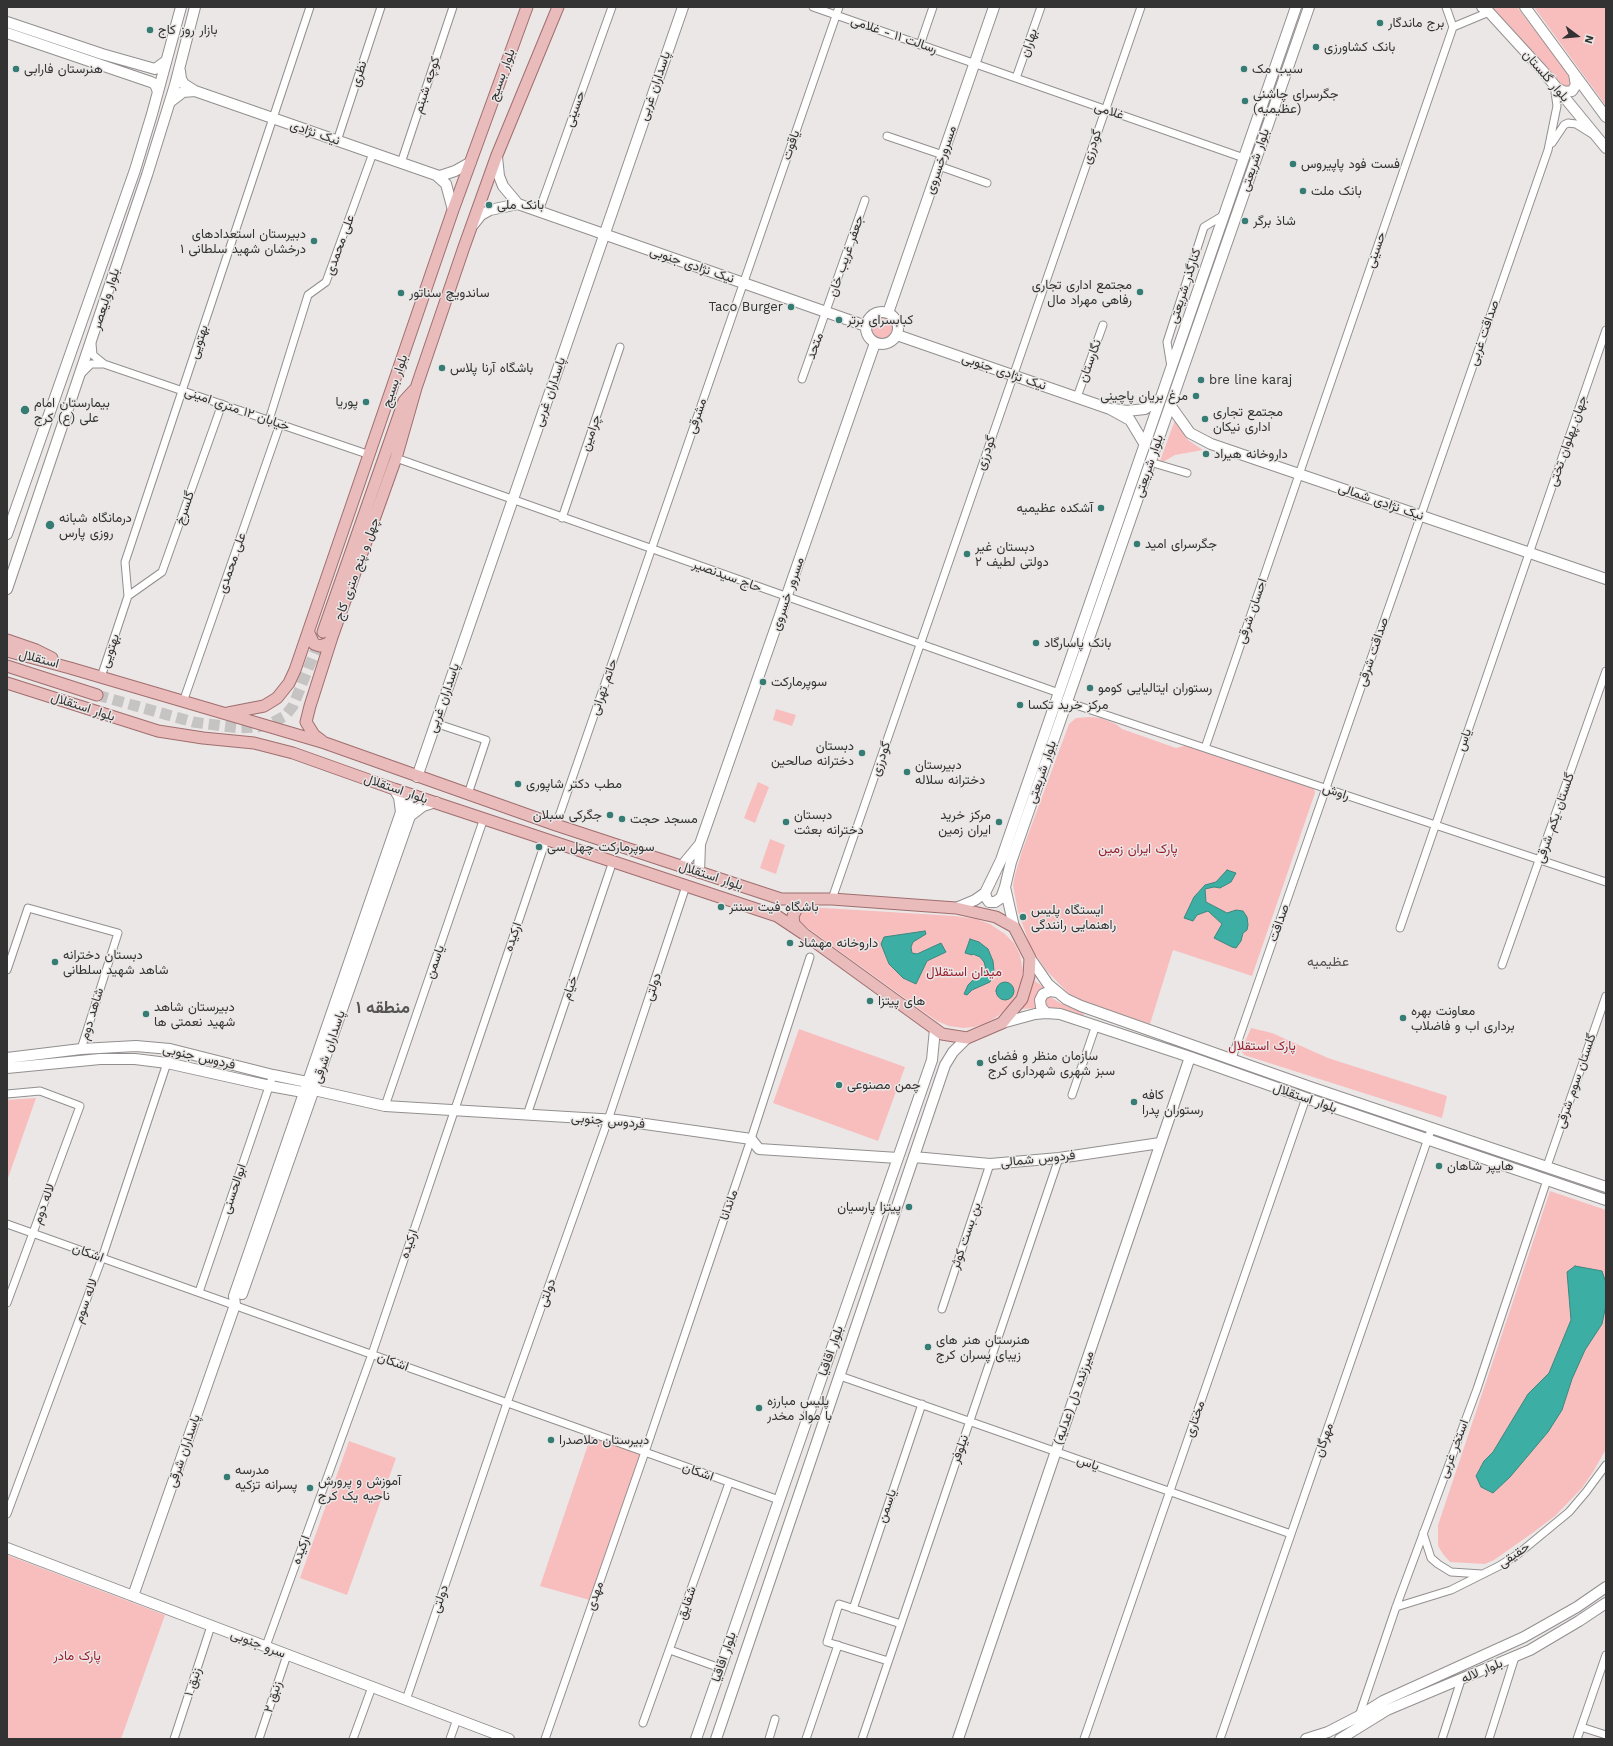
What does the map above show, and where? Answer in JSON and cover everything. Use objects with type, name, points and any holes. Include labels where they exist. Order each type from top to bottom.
[{"type":"main road","name":"بلوار بسیج","points":[[223,714],[256,709],[264,706],[277,698],[289,683],[295,670],[453,210],[527,7]]},
{"type":"main road","name":"بلوار بسیج","points":[[416,388],[497,155],[558,7]]},
{"type":"main road","name":"چهل و پنج متری کاج","points":[[325,743],[314,735],[306,722],[328,635],[396,458],[416,388]]},
{"type":"main road","points":[[309,632],[312,641],[320,646],[329,643],[328,635],[404,401],[416,388]]},
{"type":"main road","points":[[7,640],[36,650],[70,668]]},
{"type":"main road","name":"استقلال","points":[[7,651],[70,668]]},
{"type":"main road","points":[[7,666],[97,695]]},
{"type":"main road","name":"بلوار استقلال","points":[[70,668],[325,743],[417,777],[556,825],[781,899],[810,899]]},
{"type":"main road","name":"بلوار استقلال","points":[[8,683],[158,731],[204,738],[254,743],[293,752],[394,789],[776,916],[804,934]]},
{"type":"main road","points":[[810,899],[832,899],[956,908],[996,917],[1014,927],[1030,958],[1029,976],[1022,999],[1002,1023],[967,1038],[953,1037],[942,1034],[804,934],[794,924],[793,916],[798,908],[810,899]]},
{"type":"street","name":"بلوار ولیعصر","points":[[7,535],[128,189],[136,170],[181,7]]},
{"type":"street","name":"بلوار ولیعصر","points":[[7,589],[147,175],[170,102],[195,7]]},
{"type":"street","name":"بهتویی","points":[[101,677],[128,596],[126,562],[310,7]]},
{"type":"street","name":"نظری","points":[[337,141],[381,7]]},
{"type":"street","name":"کوچه شبنم","points":[[401,163],[453,7]]},
{"type":"street","name":"حسینی","points":[[539,211],[612,7]]},
{"type":"street","name":"پاسداران غربی","points":[[417,777],[683,7]]},
{"type":"street","name":"رسالت ۱۱ - غلامی","points":[[813,7],[975,64]]},
{"type":"street","name":"یاقوت","points":[[743,283],[839,7]]},
{"type":"street","points":[[920,45],[933,7]]},
{"type":"street","name":"مسرورخسروی","points":[[888,313],[994,7]]},
{"type":"street","name":"بهاران","points":[[1016,78],[1041,7]]},
{"type":"street","name":"گودرزی","points":[[832,899],[1141,7]]},
{"type":"street","name":"بلوار شریعتی","points":[[985,893],[1001,860],[1296,7]]},
{"type":"street","name":"بلوار شریعتی","points":[[1014,927],[1005,887],[1011,862],[1309,7]]},
{"type":"street","points":[[1446,7],[1453,26],[1485,9]]},
{"type":"street","name":"بلوار گلستان","points":[[1527,8],[1606,117]]},
{"type":"street","name":"بلوار گلستان","points":[[1485,9],[1556,86],[1606,148]]},
{"type":"street","points":[[7,22],[102,54],[155,69]]},
{"type":"street","name":"حسینی","points":[[1299,474],[1453,26]]},
{"type":"street","points":[[7,34],[151,82],[155,84],[158,92]]},
{"type":"street","points":[[99,65],[102,54]]},
{"type":"street","points":[[155,69],[166,61]]},
{"type":"street","name":"غلامی","points":[[975,64],[1244,158]]},
{"type":"street","points":[[180,66],[181,79],[184,84],[195,91]]},
{"type":"street","points":[[151,82],[156,77],[155,69]]},
{"type":"street","points":[[1556,86],[1565,92],[1572,91],[1576,85],[1573,73]]},
{"type":"street","name":"صداقت غربی","points":[[1421,515],[1548,150],[1557,106],[1556,86]]},
{"type":"street","points":[[170,102],[183,92],[195,91]]},
{"type":"street","name":"نیک نژادی","points":[[195,91],[436,175]]},
{"type":"street","name":"صداقت غربی","points":[[1548,150],[1564,125],[1568,123],[1576,124],[1598,139]]},
{"type":"street","points":[[887,136],[943,155]]},
{"type":"street","name":"علی محمدی","points":[[269,420],[308,295],[326,282],[373,153]]},
{"type":"street","points":[[471,227],[481,215],[490,210],[518,204],[503,186],[498,176],[497,155]]},
{"type":"street","points":[[436,175],[440,176],[454,171],[471,162]]},
{"type":"street","points":[[939,166],[988,183]]},
{"type":"street","points":[[136,170],[136,178],[139,180],[142,180],[147,175]]},
{"type":"street","points":[[436,175],[446,184],[453,210]]},
{"type":"street","points":[[128,189],[133,185],[139,186],[140,195]]},
{"type":"street","name":"جعفر غریب خان","points":[[827,312],[865,200]]},
{"type":"street","name":"نیک نژادی جنوبی","points":[[518,204],[866,326]]},
{"type":"street","name":"کنارگذر شریعتی","points":[[1171,369],[1168,342],[1204,227],[1225,214]]},
{"type":"street","name":"مشرقی","points":[[651,549],[743,283]]},
{"type":"street","name":"متحد","points":[[802,379],[827,312]]},
{"type":"street","points":[[884,312],[888,313],[896,319],[898,323],[897,334],[889,343],[875,343],[868,336],[866,326],[868,321],[874,314],[884,312]]},
{"type":"street","name":"نگارستان","points":[[1077,397],[1103,324]]},
{"type":"street","name":"جهان پهلوان تختی","points":[[1529,552],[1606,330]]},
{"type":"street","name":"نیک نژادی جنوبی","points":[[897,334],[1110,409]]},
{"type":"street","points":[[92,341],[93,355],[104,364]]},
{"type":"street","name":"مسرور خسروی","points":[[700,844],[875,343]]},
{"type":"street","name":"چرامین","points":[[562,518],[620,347]]},
{"type":"street","points":[[80,376],[91,364],[104,364]]},
{"type":"street","name":"خیابان ۱۲ متری امینی","points":[[104,364],[370,455]]},
{"type":"street","points":[[1110,409],[1127,411],[1145,409],[1161,398]]},
{"type":"street","name":"گلسرخ","points":[[128,596],[162,572],[222,404]]},
{"type":"street","name":"نیک نژادی شمالی","points":[[1170,405],[1190,433],[1201,440],[1606,578]]},
{"type":"street","points":[[1110,409],[1130,420],[1145,445]]},
{"type":"street","name":"علی محمدی","points":[[183,702],[280,424]]},
{"type":"street","name":"حاج سیدنصیر","points":[[396,458],[1059,693]]},
{"type":"street","points":[[1150,462],[1187,473]]},
{"type":"street","name":"احسان شرقی","points":[[1205,748],[1299,474]]},
{"type":"street","points":[[18,503],[19,515],[23,519],[28,518],[34,512]]},
{"type":"street","name":"صداقت شرقی","points":[[1326,788],[1421,515]]},
{"type":"street","points":[[7,535],[15,528],[20,529],[24,533],[24,540]]},
{"type":"street","name":"حاتم تهرانی","points":[[556,825],[651,549]]},
{"type":"street","name":"یاس","points":[[1400,928],[1529,552]]},
{"type":"street","name":"گلستان یکم شرقی","points":[[1502,965],[1606,671]]},
{"type":"street","name":"راوش","points":[[1067,702],[1606,882]]},
{"type":"street","points":[[435,723],[486,740],[468,794]]},
{"type":"street","name":"صداقت","points":[[1232,1058],[1326,788]]},
{"type":"street","points":[[394,789],[399,797],[405,814],[436,802]]},
{"type":"street","name":"پاسداران شرقی","points":[[133,1596],[235,1305],[234,1296],[304,1092],[306,1082],[405,814]]},
{"type":"street","name":"پاسداران شرقی","points":[[235,1305],[240,1300],[314,1090],[405,814]]},
{"type":"street","name":"یاسمن","points":[[385,1106],[484,818]]},
{"type":"street","name":"ارکیده","points":[[266,1646],[372,1354],[546,840]]},
{"type":"street","points":[[681,867],[700,844]]},
{"type":"street","points":[[699,873],[700,844]]},
{"type":"street","name":"خیام","points":[[527,1115],[612,861]]},
{"type":"street","name":"دولتی","points":[[406,1700],[507,1403],[608,1120],[686,886]]},
{"type":"street","points":[[956,908],[975,900],[985,893],[987,900],[992,903],[995,902],[1003,895],[1005,887]]},
{"type":"street","name":"شاهد دوم","points":[[7,970],[28,908],[118,933],[81,1049]]},
{"type":"street","name":"ماندانا","points":[[645,1452],[751,1139],[810,958]]},
{"type":"street","name":"بلوار استقلال","points":[[1030,958],[1042,978],[1057,992],[1080,1006],[1606,1187]]},
{"type":"street","points":[[1046,1012],[1041,1007],[1040,1000],[1043,994],[1050,991],[1057,992]]},
{"type":"street","name":"گلستان سوم شرقی","points":[[1547,1166],[1606,996]]},
{"type":"street","name":"بلوار استقلال","points":[[1002,1023],[1046,1012],[1060,1014],[1190,1057],[1606,1200]]},
{"type":"street","points":[[1072,1095],[1096,1026]]},
{"type":"street","name":"بلوار اقاقیا","points":[[696,1739],[932,1060],[935,1029]]},
{"type":"street","name":"بلوار اقاقیا","points":[[716,1739],[946,1065],[953,1052],[967,1038]]},
{"type":"street","name":"فردوس جنوبی","points":[[7,1058],[81,1049],[136,1046],[170,1049],[306,1082]]},
{"type":"street","name":"لاله سوم","points":[[7,1514],[102,1258],[168,1063],[170,1049]]},
{"type":"street","name":"میرزنده دل (عدلیه)","points":[[958,1739],[1190,1057]]},
{"type":"street","name":"فردوس جنوبی","points":[[7,1068],[100,1059],[135,1059],[168,1063],[270,1086],[304,1092],[314,1090],[385,1106],[608,1120],[751,1139],[759,1148],[898,1158]]},
{"type":"street","name":"ابوالحسنی","points":[[199,1292],[273,1075]]},
{"type":"street","points":[[306,1082],[314,1090]]},
{"type":"street","name":"لاله دوم","points":[[7,1094],[40,1091],[80,1106],[7,1303]]},
{"type":"street","name":"مختاری","points":[[1084,1739],[1306,1098]]},
{"type":"street","name":"مهرگان","points":[[1220,1739],[1432,1127]]},
{"type":"street","name":"فردوس شمالی","points":[[914,1157],[990,1164],[1059,1158],[1160,1143]]},
{"type":"street","name":"نیلوفر","points":[[862,1739],[1059,1158]]},
{"type":"street","name":"بن بست کوثر","points":[[942,1309],[990,1164]]},
{"type":"street","name":"استخر غربی","points":[[1353,1735],[1396,1607],[1477,1389],[1547,1180]]},
{"type":"street","name":"اشکان","points":[[7,1224],[779,1500]]},
{"type":"street","name":"یاس","points":[[840,1376],[1291,1534]]},
{"type":"street","name":"یاسمن","points":[[853,1608],[922,1404]]},
{"type":"street","name":"مهدی","points":[[545,1739],[645,1452]]},
{"type":"street","name":"حقیقی","points":[[1396,1607],[1451,1590],[1484,1574],[1518,1554],[1569,1512],[1606,1465]]},
{"type":"street","name":"شقایق","points":[[643,1723],[729,1483]]},
{"type":"street","points":[[1423,1533],[1431,1558],[1438,1564],[1451,1572],[1484,1574]]},
{"type":"street","name":"سرو جنوبی","points":[[7,1548],[509,1739]]},
{"type":"street","name":"بلوار لاله","points":[[1306,1739],[1328,1732],[1409,1688],[1524,1637],[1577,1607],[1606,1587]]},
{"type":"street","name":"بلوار لاله","points":[[1340,1739],[1353,1735],[1387,1710],[1530,1650],[1606,1603]]},
{"type":"street","points":[[888,1661],[827,1642],[839,1604],[901,1624]]},
{"type":"street","name":"زنبق ۱","points":[[174,1739],[211,1626]]},
{"type":"street","points":[[1524,1637],[1530,1650]]},
{"type":"street","points":[[806,1739],[838,1645]]},
{"type":"street","points":[[670,1650],[720,1668]]},
{"type":"street","points":[[1577,1739],[1606,1654]]},
{"type":"street","name":"زنبق ۲","points":[[259,1739],[287,1655]]},
{"type":"street","points":[[1489,1739],[1515,1657]]},
{"type":"street","points":[[1442,1739],[1461,1680]]},
{"type":"street","points":[[353,1739],[372,1687]]},
{"type":"street","points":[[450,1739],[457,1719]]},
{"type":"street","points":[[768,1739],[775,1719]]},
{"type":"street","points":[[1581,1727],[1606,1735]]},
{"type":"green space","points":[[1489,7],[1517,7],[1570,75],[1571,80],[1569,86],[1561,87]]},
{"type":"green space","points":[[1534,7],[1606,8],[1606,106]]},
{"type":"green space","points":[[882,313],[893,317],[897,328],[893,339],[882,343],[871,339],[867,328],[871,317]]},
{"type":"green space","points":[[1175,420],[1188,440],[1203,450],[1175,455],[1163,462],[1160,461]]},
{"type":"green space","points":[[776,709],[796,715],[792,726],[773,720]]},
{"type":"green space","name":"پارک ایران زمین","points":[[1076,718],[1101,718],[1116,724],[1122,729],[1176,748],[1191,744],[1314,788],[1315,793],[1252,976],[1173,950],[1150,1024],[1084,1002],[1069,994],[1046,970],[1039,960],[1030,945],[1018,912],[1013,885],[1022,851],[1069,724]]},
{"type":"green space","points":[[758,782],[769,787],[755,823],[744,818]]},
{"type":"green space","points":[[770,839],[785,845],[776,874],[760,868]]},
{"type":"green space","name":"میدان استقلال","points":[[808,907],[955,916],[976,919],[990,924],[1005,934],[1014,943],[1020,955],[1023,970],[1016,999],[998,1016],[986,1023],[974,1027],[963,1028],[949,1026],[937,1021],[798,921],[798,913]]},
{"type":"green space","points":[[1032,979],[1045,988],[1038,1008],[1022,1009],[1030,993]]},
{"type":"green space","points":[[1049,996],[1060,1003],[1085,1012],[1083,1016],[1059,1008],[1047,1008],[1043,999]]},
{"type":"green space","name":"پارک استقلال","points":[[1251,1028],[1272,1033],[1328,1058],[1447,1096],[1442,1118],[1244,1055],[1241,1050]]},
{"type":"green space","name":"چمن مصنوعی","points":[[799,1029],[905,1067],[878,1141],[773,1103]]},
{"type":"green space","points":[[36,1098],[7,1181],[7,1100]]},
{"type":"green space","points":[[1550,1191],[1606,1210],[1606,1449],[1582,1488],[1555,1516],[1531,1534],[1494,1560],[1485,1564],[1450,1562],[1438,1546],[1438,1525]]},
{"type":"green space","points":[[592,1433],[645,1452],[593,1601],[540,1586]]},
{"type":"green space","points":[[349,1441],[396,1458],[347,1595],[300,1578]]},
{"type":"green space","name":"پارک مادر","points":[[7,1555],[165,1615],[121,1739],[7,1739]]},
{"type":"water","points":[[1227,870],[1236,873],[1231,882],[1220,888],[1214,887],[1205,889],[1206,902],[1227,913],[1236,910],[1243,911],[1247,917],[1247,930],[1243,933],[1241,941],[1236,948],[1214,938],[1222,924],[1208,911],[1197,915],[1193,921],[1184,918],[1194,897],[1205,885],[1216,882]]},
{"type":"water","points":[[925,931],[926,934],[913,942],[911,947],[912,953],[917,954],[941,943],[946,952],[927,961],[916,984],[903,978],[889,964],[881,944],[884,937]]},
{"type":"water","points":[[970,939],[979,942],[988,949],[993,961],[994,971],[990,982],[972,990],[967,995],[964,994],[968,985],[973,980],[982,976],[986,969],[984,962],[980,957],[965,953]]},
{"type":"water","points":[[1001,982],[1009,982],[1014,987],[1012,998],[1009,1000],[1001,1000],[996,995],[996,987]]},
{"type":"water","points":[[1575,1266],[1602,1271],[1606,1283],[1606,1305],[1602,1324],[1585,1350],[1572,1379],[1562,1410],[1548,1432],[1510,1477],[1493,1493],[1481,1487],[1476,1476],[1484,1461],[1493,1452],[1528,1394],[1549,1373],[1571,1320],[1567,1272]]},
{"type":"tunnel","points":[[97,695],[193,722],[239,728],[258,727],[270,724],[285,716],[293,706],[323,632]]},
{"type":"place","name":"برج ماندگار","points":[[1380,23]]},
{"type":"place","name":"بازار روز کاج","points":[[150,30]]},
{"type":"place","name":"بانک کشاورزی","points":[[1316,47]]},
{"type":"place","name":"هنرستان فارابی","points":[[16,69]]},
{"type":"place","name":"سیب مک","points":[[1244,69]]},
{"type":"place","name":"جگرسرای چاشنی (عظیمیه)","points":[[1245,101]]},
{"type":"place","name":"فست فود پاپیروس","points":[[1293,164]]},
{"type":"place","name":"بانک ملت","points":[[1303,191]]},
{"type":"place","name":"بانک ملی","points":[[489,205]]},
{"type":"place","name":"شاذ برگر","points":[[1245,221]]},
{"type":"place","name":"دبیرستان استعدادهای درخشان شهید سلطانی ۱","points":[[314,241]]},
{"type":"place","name":"مجتمع اداری تجاری رفاهی مهراد مال","points":[[1140,292]]},
{"type":"place","name":"ساندویچ سناتور","points":[[401,293]]},
{"type":"place","name":"Taco Burger","points":[[791,307]]},
{"type":"place","name":"کبابسرای برتر","points":[[839,320]]},
{"type":"place","name":"باشگاه آرنا پلاس","points":[[442,368]]},
{"type":"place","name":"bre line karaj","points":[[1201,380]]},
{"type":"place","name":"مرغ بریان پاچینی","points":[[1196,396]]},
{"type":"place","name":"پوریا","points":[[366,402]]},
{"type":"place","name":"بیمارستان امام علی (ع) کرج","points":[[25,410]]},
{"type":"place","name":"مجتمع تجاری اداری نیکان","points":[[1205,419]]},
{"type":"place","name":"داروخانه هیراد","points":[[1206,454]]},
{"type":"place","name":"آشکده عظیمیه","points":[[1101,508]]},
{"type":"place","name":"درمانگاه شبانه روزی پارس","points":[[50,525]]},
{"type":"place","name":"جگرسرای امید","points":[[1137,544]]},
{"type":"place","name":"دبستان غیر دولتی لطیف ۲","points":[[967,554]]},
{"type":"place","name":"بانک پاسارگاد","points":[[1036,643]]},
{"type":"place","name":"سوپرمارکت","points":[[763,682]]},
{"type":"place","name":"رستوران ایتالیایی کومو","points":[[1090,688]]},
{"type":"place","name":"مرکز خرید تکسا","points":[[1020,705]]},
{"type":"place","name":"دبستان دخترانه صالحین","points":[[862,753]]},
{"type":"place","name":"دبیرستان دخترانه سلاله","points":[[907,772]]},
{"type":"place","name":"مطب دکتر شاپوری","points":[[518,784]]},
{"type":"place","name":"جگرکی سبلان","points":[[610,815]]},
{"type":"place","name":"مسجد حجت","points":[[622,819]]},
{"type":"place","name":"دبستان دخترانه بعثت","points":[[786,822]]},
{"type":"place","name":"مرکز خرید ایران زمین","points":[[999,822]]},
{"type":"place","name":"سوپرمارکت چهل سی","points":[[539,847]]},
{"type":"place","name":"باشگاه فیت سنتر","points":[[721,907]]},
{"type":"place","name":"ایستگاه پلیس راهنمایی رانندگی","points":[[1023,917]]},
{"type":"place","name":"داروخانه مهشاد","points":[[790,943]]},
{"type":"place","name":"دبستان دخترانه شاهد شهید سلطانی","points":[[55,962]]},
{"type":"place","name":"های پیتزا","points":[[870,1001]]},
{"type":"place","name":"دبیرستان شاهد شهید نعمتی ها","points":[[146,1014]]},
{"type":"place","name":"معاونت بهره برداری اب و فاضلاب","points":[[1403,1018]]},
{"type":"place","name":"سازمان منظر و فضای سبز شهری شهرداری کرج","points":[[980,1063]]},
{"type":"place","name":"چمن مصنوعی","points":[[839,1085]]},
{"type":"place","name":"کافه رستوران پدرا","points":[[1134,1102]]},
{"type":"place","name":"هایپر شاهان","points":[[1439,1166]]},
{"type":"place","name":"پیتزا پارسیان","points":[[909,1207]]},
{"type":"place","name":"هنرستان هنر های زیبای پسران کرج","points":[[928,1347]]},
{"type":"place","name":"پلیس مبارزه با مواد مخدر","points":[[759,1408]]},
{"type":"place","name":"دبیرستان ملاصدرا","points":[[551,1440]]},
{"type":"place","name":"مدرسه پسرانه تزکیه","points":[[227,1477]]},
{"type":"place","name":"آموزش و پرورش ناحیه یک کرج","points":[[310,1488]]},
{"type":"district","name":"عظیمیه","points":[[1328,962]]},
{"type":"district","name":"منطقه ۱","points":[[383,1008]]}]
